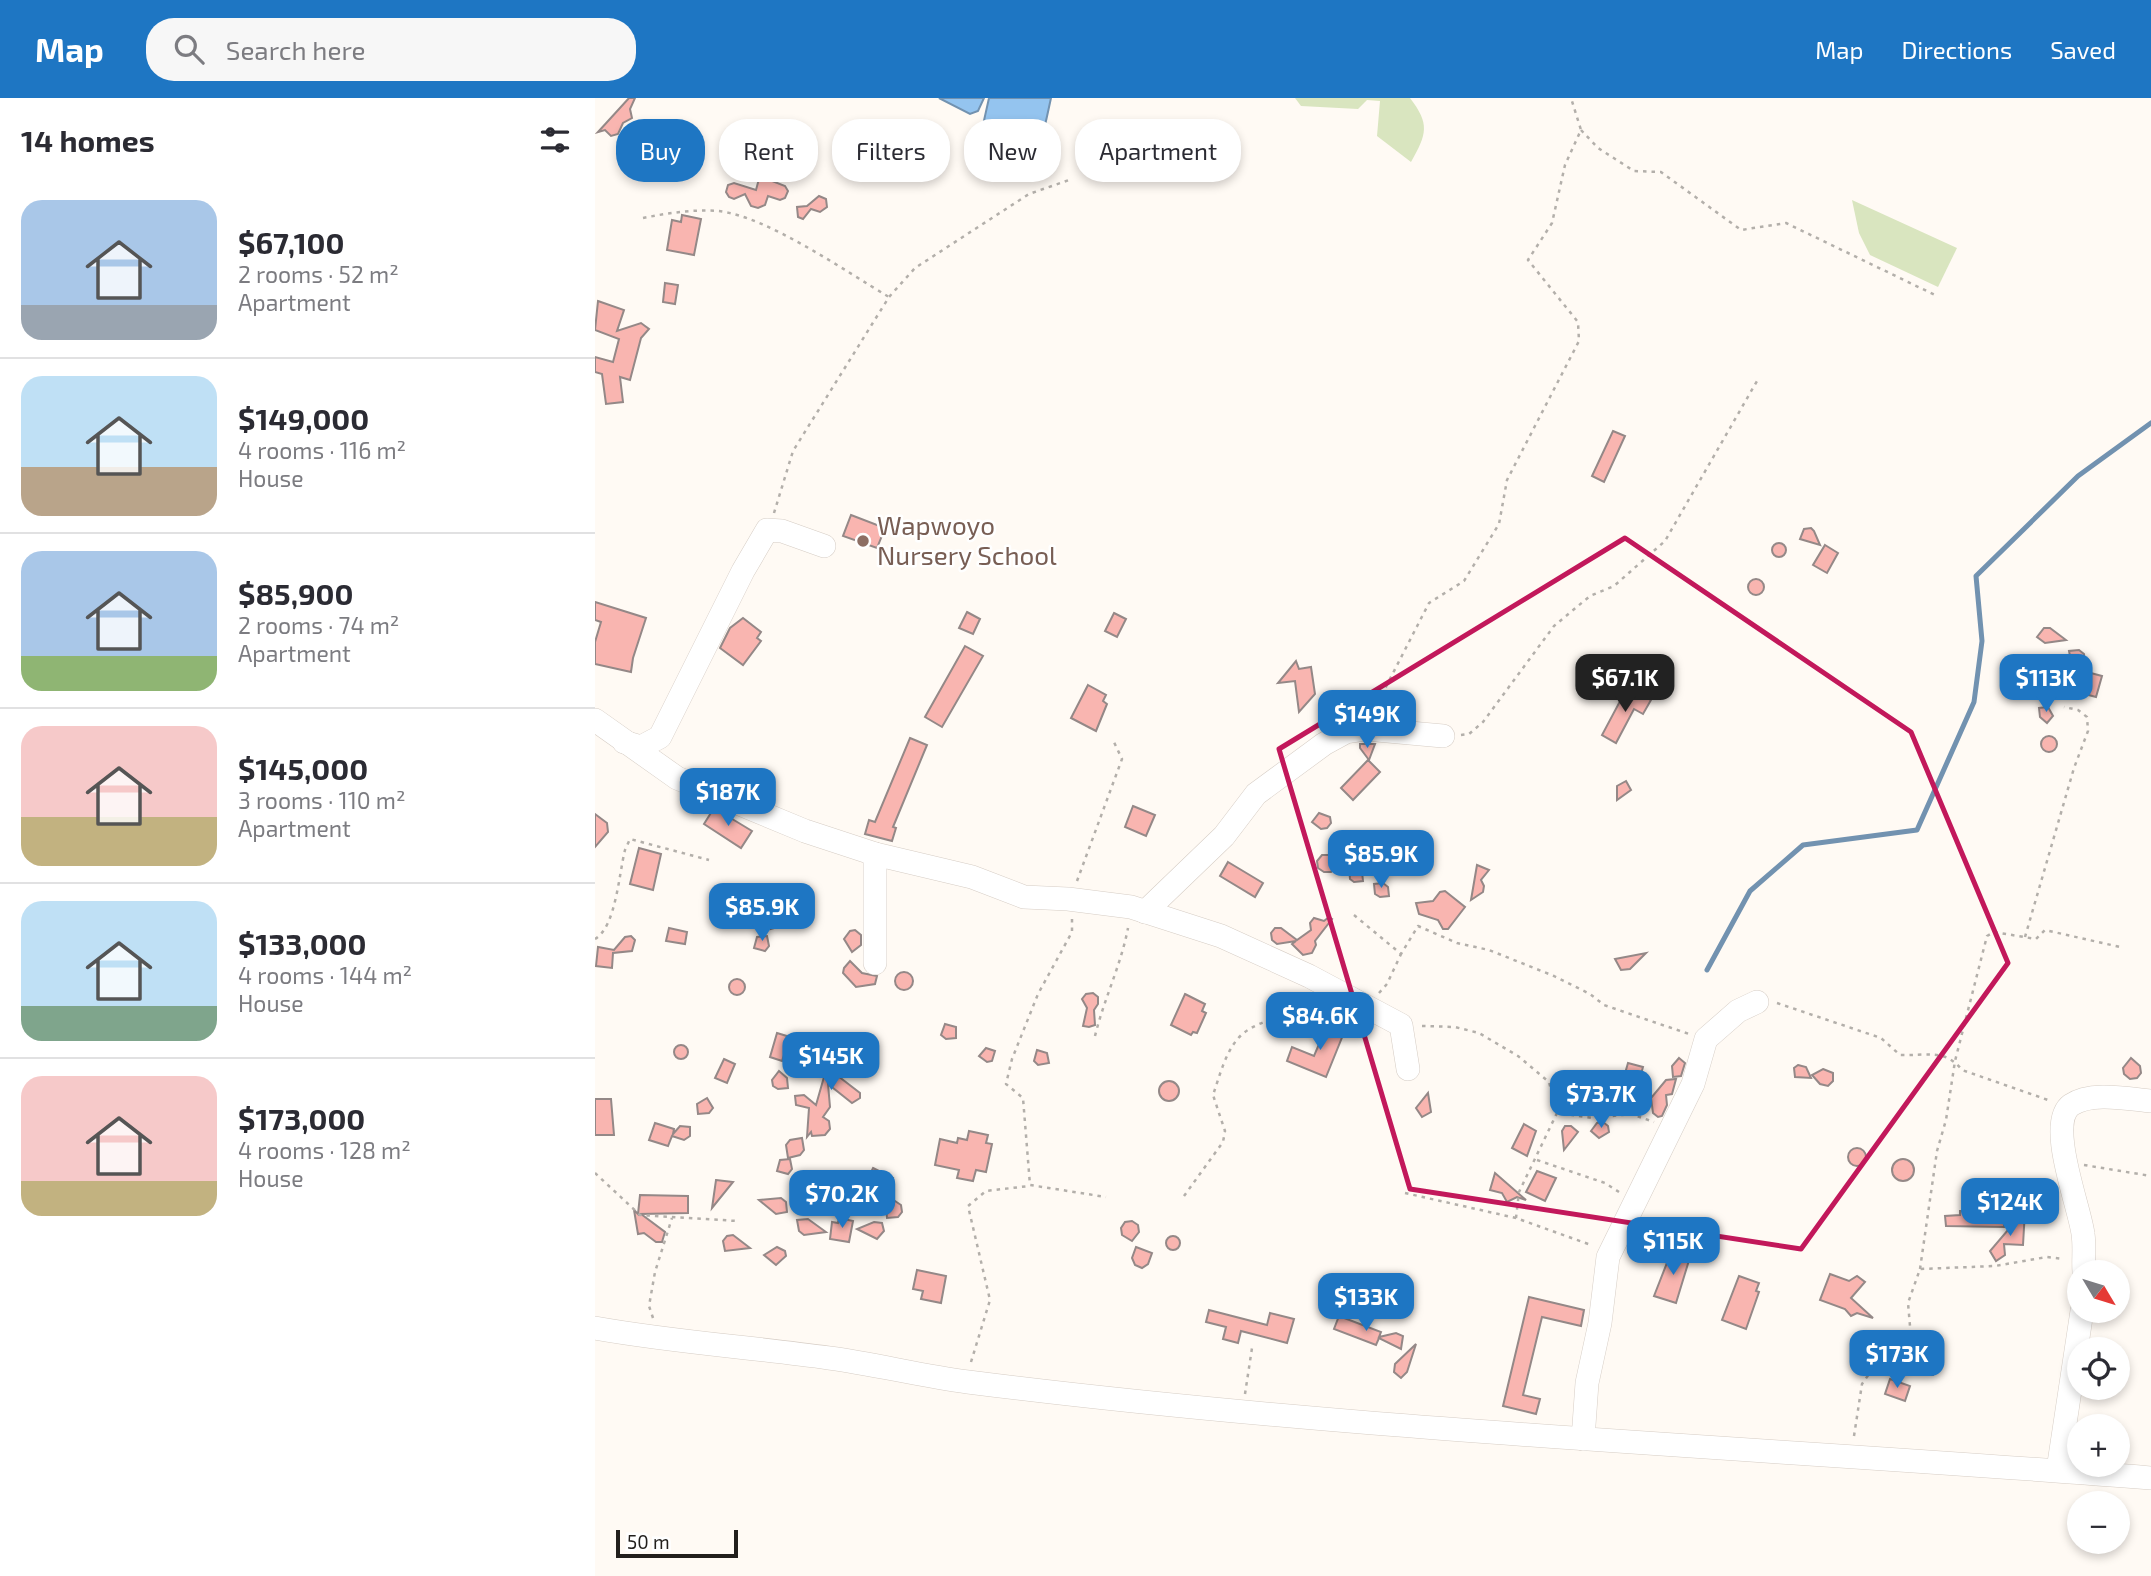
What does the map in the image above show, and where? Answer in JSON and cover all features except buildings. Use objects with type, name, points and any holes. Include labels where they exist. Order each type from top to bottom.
[{"type":"street","points":[[624,742],[641,747],[660,737],[752,553],[769,529],[824,546]]},
{"type":"street","points":[[595,720],[669,773],[701,790],[875,854],[972,877],[1024,897],[1068,899],[1138,910],[1221,936],[1309,976],[1401,1025],[1408,1069]]},
{"type":"street","points":[[1138,910],[1224,836],[1256,794],[1324,744],[1346,732],[1366,729],[1443,736]]},
{"type":"street","points":[[875,854],[875,963]]},
{"type":"street","points":[[1583,1439],[1587,1383],[1600,1323],[1608,1257],[1693,1084],[1706,1039],[1738,1011],[1757,1002]]},
{"type":"street","points":[[2084,1260],[2083,1234],[2061,1128],[2068,1107],[2099,1098],[2151,1101]]},
{"type":"street","points":[[2058,1470],[2080,1323]]},
{"type":"street","points":[[595,1328],[659,1340],[830,1358],[965,1382],[1243,1411],[1583,1439],[2151,1478]]},
{"type":"path","points":[[1571,98],[1581,130],[1598,148],[1634,171],[1661,172],[1741,230],[1786,223],[1937,296]]},
{"type":"path","points":[[1366,729],[1429,603],[1464,581],[1499,524],[1507,480],[1579,341],[1578,322],[1528,260],[1552,223],[1565,165],[1581,130]]},
{"type":"path","points":[[769,529],[793,451],[889,297],[915,268],[1018,201],[1072,179]]},
{"type":"path","points":[[643,218],[677,211],[721,211],[778,232],[889,297]]},
{"type":"path","points":[[1443,736],[1469,734],[1483,722],[1554,626],[1590,596],[1614,586],[1665,541],[1757,381]]},
{"type":"path","points":[[2025,938],[2074,768],[2088,731],[2087,717],[2078,710],[2064,707]]},
{"type":"path","points":[[1030,1185],[1023,1098],[1006,1084],[1012,1059],[1038,995],[1072,932],[1072,908],[1068,899],[1083,868],[1122,759],[1114,740]]},
{"type":"path","points":[[595,939],[601,936],[610,920],[630,839],[709,860]]},
{"type":"path","points":[[1095,1036],[1105,995],[1138,910]]},
{"type":"path","points":[[1355,915],[1401,954]]},
{"type":"path","points":[[1366,1007],[1387,984],[1418,926],[1457,943],[1489,950],[1554,976],[1590,994],[1604,1005],[1706,1039]]},
{"type":"path","points":[[1850,1457],[1862,1384],[1874,1367],[1906,1353],[1910,1326],[1908,1303],[1920,1269],[1937,1151],[1946,1120],[1955,1060],[1987,936],[1994,932],[2036,939],[2045,930],[2120,947]]},
{"type":"path","points":[[1184,1196],[1223,1142],[1226,1131],[1213,1095],[1234,1045],[1244,1032],[1279,1017],[1300,998],[1309,976]]},
{"type":"path","points":[[1757,1002],[1770,1001],[1881,1038],[1900,1055],[1941,1054],[1955,1060],[1962,1070],[2068,1107]]},
{"type":"path","points":[[1401,1025],[1455,1027],[1479,1033],[1544,1075],[1549,1082],[1557,1113],[1537,1160],[1519,1192],[1516,1218]]},
{"type":"path","points":[[1557,1113],[1593,1118],[1631,1114],[1671,1129]]},
{"type":"path","points":[[1537,1160],[1605,1183],[1633,1202]]},
{"type":"path","points":[[2067,1165],[2151,1176]]},
{"type":"path","points":[[595,1173],[640,1214],[737,1221]]},
{"type":"path","points":[[965,1382],[990,1300],[968,1206],[986,1191],[1030,1185],[1106,1197]]},
{"type":"path","points":[[1405,1193],[1516,1218],[1591,1244],[1608,1257]]},
{"type":"path","points":[[659,1340],[649,1306],[661,1246],[669,1237],[673,1218]]},
{"type":"path","points":[[1920,1269],[1995,1266],[2047,1256],[2067,1262]]},
{"type":"path","points":[[1243,1411],[1252,1348]]},
{"type":"highlighted area","points":[[1625,538],[1911,732],[2008,963],[1801,1249],[1410,1189],[1279,749]]},
{"type":"green space","points":[[1295,98],[1410,98],[1421,115],[1423,136],[1411,162],[1377,136],[1380,101],[1367,100],[1358,109],[1301,106]]},
{"type":"green space","points":[[1852,200],[1957,248],[1938,287],[1870,255],[1859,233]]},
{"type":"water","points":[[939,98],[984,98],[978,111],[970,114]]},
{"type":"water","points":[[989,98],[1051,98],[1046,119],[984,119]]},
{"type":"waterway","points":[[1707,970],[1750,891],[1803,845],[1917,830],[1974,702],[1982,641],[1976,576],[2078,476],[2151,423]]},
{"type":"place","name":"Wapwoyo Nursery School","points":[[863,541]]}]
